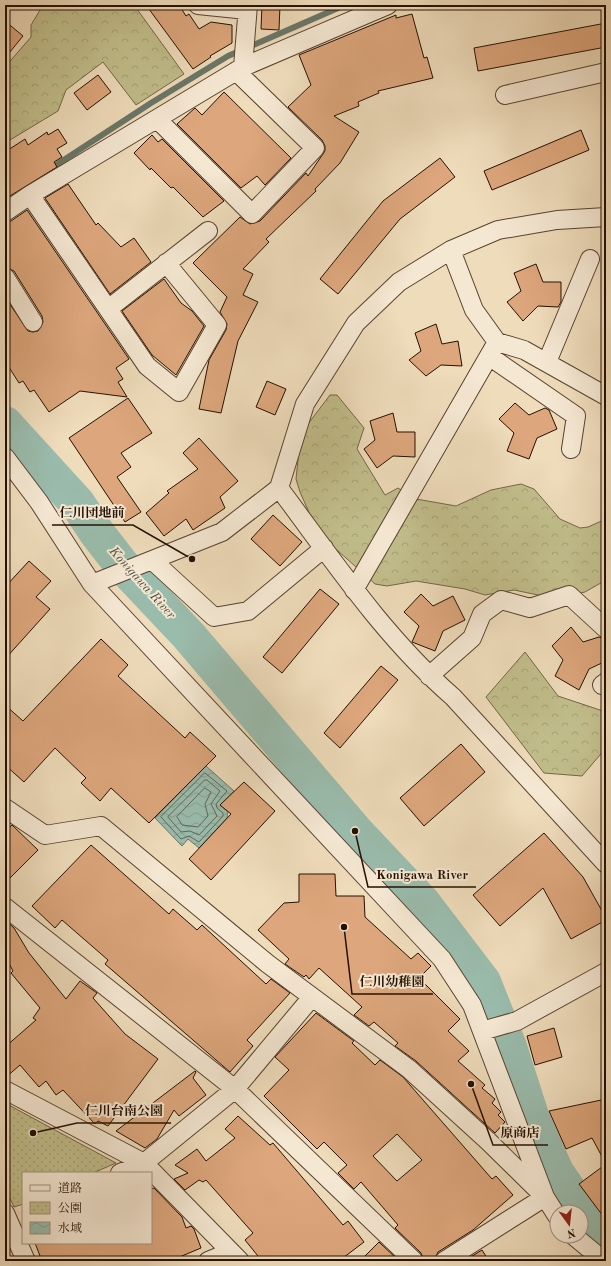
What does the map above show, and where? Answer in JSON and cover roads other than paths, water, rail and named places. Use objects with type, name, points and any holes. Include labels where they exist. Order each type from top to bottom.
[{"type":"street","points":[[157,119],[252,214],[315,148],[241,67],[247,8],[198,5]]},
{"type":"street","points":[[5,212],[30,195],[241,67],[388,5]]},
{"type":"street","points":[[505,95],[606,72]]},
{"type":"street","points":[[30,195],[147,366],[179,392],[217,324],[166,263]]},
{"type":"street","points":[[98,582],[222,532],[279,488],[305,404],[356,323],[399,282],[451,250],[498,230],[558,220],[606,216]]},
{"type":"street","points":[[108,309],[208,231]]},
{"type":"street","points":[[451,250],[474,310],[493,349],[576,416],[572,449]]},
{"type":"street","points":[[547,362],[590,259]]},
{"type":"street","points":[[5,277],[33,322]]},
{"type":"street","points":[[493,349],[524,350],[606,396]]},
{"type":"street","points":[[354,590],[493,349]]},
{"type":"street","points":[[5,457],[98,582],[442,959],[472,1005],[486,1030],[545,1197],[549,1204]]},
{"type":"street","points":[[279,488],[354,590],[429,676],[453,697],[606,864]]},
{"type":"street","points":[[153,561],[214,618],[248,611],[324,548]]},
{"type":"street","points":[[429,676],[472,638],[482,614],[501,600],[530,608],[569,595],[606,629]]},
{"type":"street","points":[[5,808],[45,835],[101,826],[268,964],[409,1069],[488,1141],[545,1197]]},
{"type":"street","points":[[5,907],[235,1089],[414,1261]]},
{"type":"street","points":[[486,1030],[517,1021],[606,972]]},
{"type":"street","points":[[122,1172],[144,1163],[235,1089],[312,997]]},
{"type":"street","points":[[5,1090],[144,1163],[235,1256]]},
{"type":"street","points":[[444,1261],[545,1197]]},
{"type":"street","points":[[5,1240],[12,1217]]},
{"type":"street","points":[[12,1217],[26,1261]]},
{"type":"street","points":[[584,1244],[604,1261]]},
{"type":"street","points":[[208,1261],[235,1256]]},
{"type":"water","points":[[206,766],[234,791],[220,805],[228,812],[227,818],[199,848],[188,839],[182,846],[155,818]]},
{"type":"waterway","points":[[50,169],[151,103],[228,56],[345,5]]},
{"type":"waterway","name":"Konigawa River","points":[[5,424],[77,503],[97,533],[121,564],[189,636],[355,831],[422,902],[483,982],[509,1047],[532,1119],[556,1172],[575,1200],[601,1233],[606,1236]]},
{"type":"place","name":"仁川団地前","points":[[192,559]]},
{"type":"place","name":"Konigawa River","points":[[355,831]]},
{"type":"place","name":"仁川幼稚園","points":[[344,927]]},
{"type":"place","name":"原商店","points":[[471,1084]]},
{"type":"place","name":"仁川台南公園","points":[[33,1133]]}]
